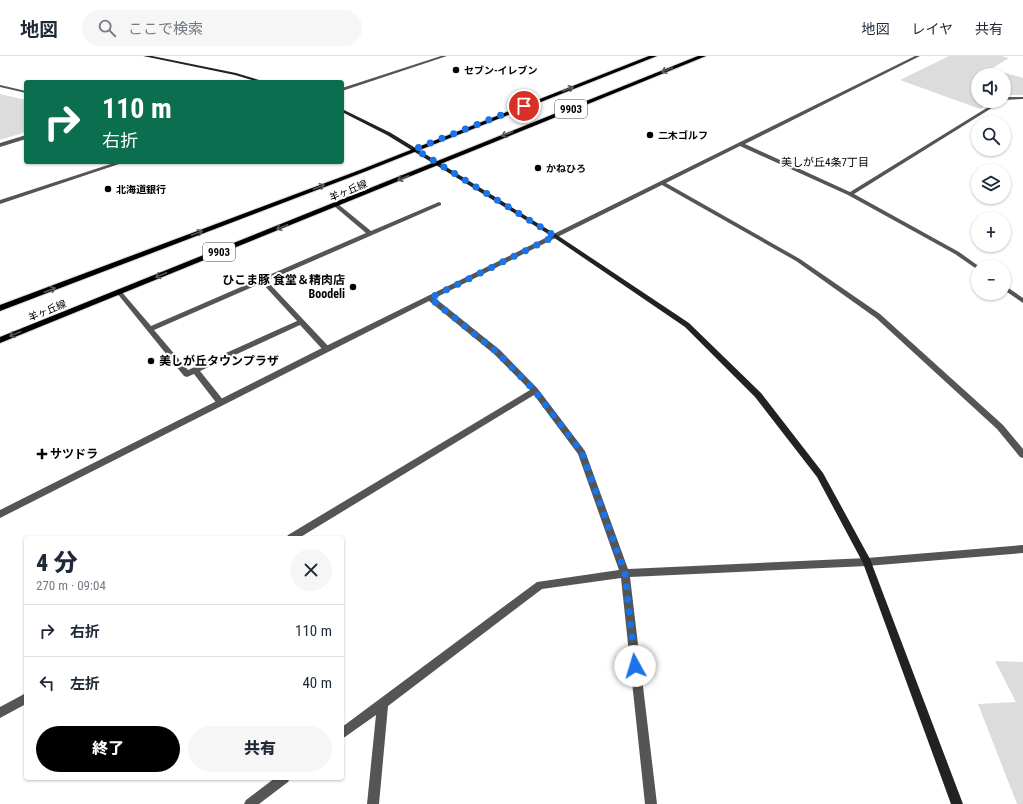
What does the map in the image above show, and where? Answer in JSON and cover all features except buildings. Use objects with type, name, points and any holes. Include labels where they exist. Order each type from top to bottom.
[{"type":"main road","name":"羊ヶ丘線","points":[[0,308],[362,171],[654,56]]},
{"type":"main road","name":"羊ヶ丘線","points":[[0,340],[703,56]]},
{"type":"street","points":[[145,56],[236,74],[257,80]]},
{"type":"street","points":[[436,56],[443,57]]},
{"type":"street","points":[[0,514],[430,298],[918,56]]},
{"type":"street","points":[[344,89],[443,57]]},
{"type":"street","points":[[0,86],[24,92]]},
{"type":"street","points":[[1011,98],[1023,98]]},
{"type":"street","points":[[850,194],[990,108]]},
{"type":"street","points":[[344,111],[389,134],[439,163],[555,236],[687,325],[758,395],[820,475],[867,562],[957,804]]},
{"type":"street","points":[[0,145],[24,138]]},
{"type":"street","points":[[740,144],[850,194],[957,253],[971,263]]},
{"type":"street","points":[[0,202],[116,164]]},
{"type":"street","points":[[662,183],[798,260],[878,316],[1000,427],[1023,455]]},
{"type":"street","points":[[149,329],[439,204]]},
{"type":"street","points":[[336,205],[371,234]]},
{"type":"street","points":[[262,280],[328,349]]},
{"type":"street","points":[[119,292],[187,374],[301,322]]},
{"type":"street","points":[[1011,292],[1023,301]]},
{"type":"street","points":[[430,298],[497,352],[535,391],[582,453],[625,573],[651,804]]},
{"type":"street","points":[[195,370],[221,403]]},
{"type":"street","points":[[294,536],[535,391]]},
{"type":"street","points":[[344,732],[540,585],[625,573],[867,562],[1023,549]]},
{"type":"street","points":[[0,714],[24,699]]},
{"type":"street","points":[[373,804],[383,702]]},
{"type":"street","points":[[250,804],[281,780]]},
{"type":"shaded area","points":[[949,56],[1002,56],[1009,58],[993,68],[971,68],[971,106],[900,80]]},
{"type":"shaded area","points":[[1011,75],[1023,78],[1023,95],[1011,95]]},
{"type":"shaded area","points":[[0,94],[24,100],[24,133],[0,140]]},
{"type":"shaded area","points":[[995,661],[1023,662],[1023,804],[1017,804],[978,704],[1016,702]]},
{"type":"place","name":"セブン-イレブン","points":[[456,70]]},
{"type":"place","name":"二木ゴルフ","points":[[650,135]]},
{"type":"place","name":"かねひろ","points":[[538,168]]},
{"type":"place","name":"北海道銀行","points":[[108,189]]},
{"type":"place","name":"ひこま豚 食堂＆精肉店 Boodeli","points":[[353,287]]},
{"type":"place","name":"美しが丘タウンプラザ","points":[[151,361]]},
{"type":"place","name":"サツドラ","points":[[42,454]]},
{"type":"district","name":"美しが丘4条7丁目","points":[[825,162]]},
{"type":"route","points":[[524,106],[415,149],[555,236],[430,298],[497,352],[535,391],[582,453],[625,573],[635,666]]}]
